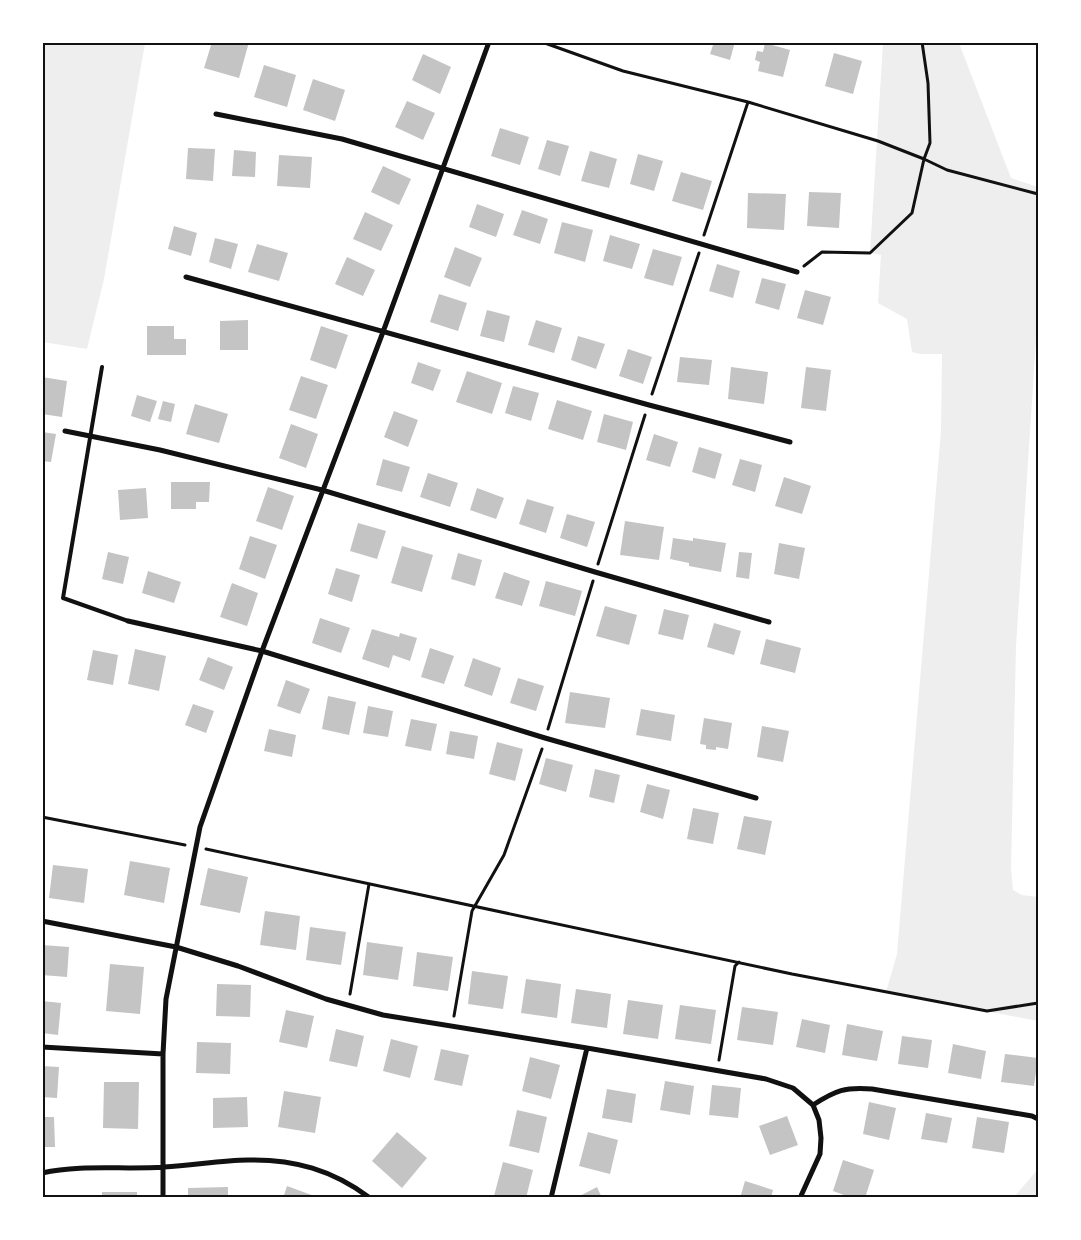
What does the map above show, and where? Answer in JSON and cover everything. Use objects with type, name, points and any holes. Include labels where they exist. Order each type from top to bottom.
[{"type":"street","points":[[163,1198],[163,1054],[166,1000],[196,847],[207,805],[262,651],[383,332],[489,42]]},
{"type":"street","points":[[216,114],[342,139],[797,272]]},
{"type":"street","points":[[186,277],[648,405],[790,442]]},
{"type":"street","points":[[65,431],[160,450],[322,490],[769,622]]},
{"type":"street","points":[[128,621],[262,651],[545,738],[756,798]]},
{"type":"street","points":[[42,921],[176,947],[238,966],[348,1006],[383,1015],[766,1079],[793,1088],[813,1105],[819,1120],[821,1138],[820,1154],[800,1198]]},
{"type":"street","points":[[42,1047],[163,1054]]},
{"type":"street","points":[[551,1198],[587,1048]]},
{"type":"street","points":[[813,1105],[829,1094],[850,1088],[872,1089],[1032,1116],[1038,1119]]},
{"type":"street","points":[[42,1173],[87,1169],[164,1167],[248,1160],[302,1164],[333,1175],[355,1186],[370,1198]]},
{"type":"lane","points":[[102,367],[63,598],[128,621]]},
{"type":"path","points":[[542,42],[623,71],[748,102],[878,141],[947,170],[1038,194]]},
{"type":"path","points":[[797,272],[822,252],[870,253],[912,214],[924,159],[930,143],[930,110],[926,62],[922,42]]},
{"type":"path","points":[[453,1026],[472,911],[504,855],[545,738],[648,405],[748,102]]},
{"type":"path","points":[[42,817],[196,847],[792,974],[986,1011],[1038,1003]]},
{"type":"path","points":[[348,1006],[369,884]]},
{"type":"path","points":[[717,1071],[735,966],[740,962]]},
{"type":"shaded area","points":[[42,43],[145,43],[104,279],[87,349],[43,342]]},
{"type":"shaded area","points":[[883,43],[959,43],[1011,178],[1038,187],[1038,309],[1016,646],[1011,868],[1013,890],[1022,895],[1038,897],[1038,1021],[886,992],[897,954],[941,431],[942,354],[912,352],[907,319],[878,303],[881,255],[870,253]]},
{"type":"shaded area","points":[[1038,1169],[1038,1197],[1014,1197]]},
{"type":"building","points":[[212,42],[249,42],[239,78],[204,68]]},
{"type":"building","points":[[714,42],[735,42],[730,60],[710,54]]},
{"type":"building","points":[[765,43],[790,50],[783,77],[758,71],[760,62],[755,60],[757,51],[763,52]]},
{"type":"building","points":[[834,53],[862,61],[853,94],[825,86]]},
{"type":"building","points":[[423,54],[451,67],[440,94],[412,80]]},
{"type":"building","points":[[264,65],[296,75],[287,107],[254,97]]},
{"type":"building","points":[[313,79],[345,90],[335,121],[303,110]]},
{"type":"building","points":[[407,101],[435,113],[423,140],[395,127]]},
{"type":"building","points":[[500,128],[529,137],[520,165],[491,156]]},
{"type":"building","points":[[547,140],[569,146],[560,176],[538,169]]},
{"type":"building","points":[[188,148],[215,149],[213,181],[186,179]]},
{"type":"building","points":[[234,150],[256,152],[255,177],[232,176]]},
{"type":"building","points":[[590,151],[617,159],[609,188],[581,181]]},
{"type":"building","points":[[638,154],[663,161],[654,191],[630,184]]},
{"type":"building","points":[[279,155],[312,157],[310,188],[277,186]]},
{"type":"building","points":[[383,166],[411,179],[399,205],[371,192]]},
{"type":"building","points":[[681,172],[712,181],[703,210],[672,201]]},
{"type":"building","points":[[809,192],[841,193],[839,228],[807,226]]},
{"type":"building","points":[[748,193],[786,194],[784,230],[747,228]]},
{"type":"building","points":[[477,204],[504,214],[496,237],[469,227]]},
{"type":"building","points":[[522,210],[548,219],[540,244],[513,235]]},
{"type":"building","points":[[365,212],[393,225],[381,251],[353,239]]},
{"type":"building","points":[[562,222],[593,230],[585,262],[554,253]]},
{"type":"building","points":[[174,226],[197,233],[191,256],[168,249]]},
{"type":"building","points":[[610,235],[640,244],[632,269],[603,261]]},
{"type":"building","points":[[215,238],[238,244],[231,269],[209,262]]},
{"type":"building","points":[[257,244],[288,253],[279,281],[248,272]]},
{"type":"building","points":[[455,247],[482,258],[470,287],[444,277]]},
{"type":"building","points":[[653,249],[682,257],[673,286],[644,278]]},
{"type":"building","points":[[347,257],[375,270],[363,296],[335,284]]},
{"type":"building","points":[[717,264],[740,271],[733,298],[709,291]]},
{"type":"building","points":[[762,278],[786,284],[779,310],[755,303]]},
{"type":"building","points":[[805,290],[831,297],[823,325],[797,318]]},
{"type":"building","points":[[439,294],[467,303],[458,331],[430,322]]},
{"type":"building","points":[[487,310],[510,316],[504,342],[480,336]]},
{"type":"building","points":[[248,320],[248,350],[220,350],[220,321]]},
{"type":"building","points":[[536,320],[562,328],[554,353],[528,345]]},
{"type":"building","points":[[147,326],[174,326],[174,339],[186,339],[186,355],[147,355]]},
{"type":"building","points":[[321,326],[348,335],[336,369],[310,360]]},
{"type":"building","points":[[578,336],[605,344],[596,369],[571,360]]},
{"type":"building","points":[[628,349],[652,357],[643,384],[619,376]]},
{"type":"building","points":[[680,357],[712,360],[709,385],[677,382]]},
{"type":"building","points":[[418,362],[441,370],[433,391],[411,383]]},
{"type":"building","points":[[731,367],[768,372],[764,404],[728,399]]},
{"type":"building","points":[[806,367],[831,370],[826,411],[801,408]]},
{"type":"building","points":[[467,371],[502,383],[492,414],[456,402]]},
{"type":"building","points":[[301,376],[328,385],[316,419],[289,410]]},
{"type":"building","points":[[42,377],[67,381],[62,417],[42,414]]},
{"type":"building","points":[[513,386],[539,393],[531,421],[505,413]]},
{"type":"building","points":[[137,395],[157,401],[150,422],[131,416]]},
{"type":"building","points":[[557,400],[592,411],[583,440],[548,429]]},
{"type":"building","points":[[163,401],[175,404],[171,422],[158,419]]},
{"type":"building","points":[[195,404],[228,414],[219,443],[186,434]]},
{"type":"building","points":[[394,411],[418,420],[408,447],[384,437]]},
{"type":"building","points":[[604,414],[633,422],[626,450],[597,442]]},
{"type":"building","points":[[291,424],[318,434],[306,468],[279,458]]},
{"type":"building","points":[[42,432],[56,434],[51,462],[42,461]]},
{"type":"building","points":[[654,434],[678,442],[670,467],[646,460]]},
{"type":"building","points":[[699,447],[722,454],[715,479],[692,472]]},
{"type":"building","points":[[383,459],[410,467],[402,492],[376,485]]},
{"type":"building","points":[[740,459],[762,465],[755,492],[732,485]]},
{"type":"building","points":[[428,473],[458,483],[450,507],[420,497]]},
{"type":"building","points":[[784,477],[811,486],[802,514],[775,506]]},
{"type":"building","points":[[171,482],[210,482],[209,502],[196,502],[196,509],[171,509]]},
{"type":"building","points":[[268,487],[294,496],[282,530],[256,521]]},
{"type":"building","points":[[146,488],[148,518],[120,520],[118,490]]},
{"type":"building","points":[[477,488],[504,498],[496,519],[470,510]]},
{"type":"building","points":[[527,499],[554,507],[546,533],[519,524]]},
{"type":"building","points":[[567,514],[595,522],[587,547],[560,538]]},
{"type":"building","points":[[625,521],[664,527],[659,560],[620,555]]},
{"type":"building","points":[[358,523],[386,531],[377,559],[350,551]]},
{"type":"building","points":[[250,536],[277,545],[265,579],[239,569]]},
{"type":"building","points":[[673,538],[693,541],[693,538],[726,543],[721,572],[689,566],[689,563],[670,559]]},
{"type":"building","points":[[779,543],[805,548],[799,579],[774,574]]},
{"type":"building","points":[[402,546],[433,555],[422,592],[391,583]]},
{"type":"building","points":[[108,552],[129,557],[123,584],[102,579]]},
{"type":"building","points":[[739,552],[752,553],[749,579],[736,577]]},
{"type":"building","points":[[458,553],[482,560],[475,586],[451,579]]},
{"type":"building","points":[[336,568],[360,575],[352,602],[328,594]]},
{"type":"building","points":[[148,571],[181,582],[174,603],[142,593]]},
{"type":"building","points":[[504,572],[530,581],[522,606],[495,598]]},
{"type":"building","points":[[546,581],[582,591],[575,616],[539,606]]},
{"type":"building","points":[[232,583],[258,593],[247,626],[220,617]]},
{"type":"building","points":[[605,606],[637,615],[629,645],[596,636]]},
{"type":"building","points":[[664,609],[689,615],[683,640],[658,634]]},
{"type":"building","points":[[320,618],[350,628],[341,653],[312,643]]},
{"type":"building","points":[[714,623],[741,631],[734,655],[707,647]]},
{"type":"building","points":[[372,629],[399,637],[400,633],[417,638],[410,661],[393,655],[389,668],[362,659]]},
{"type":"building","points":[[766,639],[801,648],[795,673],[760,664]]},
{"type":"building","points":[[430,648],[454,656],[444,684],[421,677]]},
{"type":"building","points":[[135,649],[166,656],[159,691],[128,684]]},
{"type":"building","points":[[93,650],[118,655],[113,685],[87,680]]},
{"type":"building","points":[[208,657],[233,667],[224,690],[199,680]]},
{"type":"building","points":[[473,658],[501,668],[492,696],[464,686]]},
{"type":"building","points":[[518,678],[544,686],[536,711],[510,703]]},
{"type":"building","points":[[286,680],[310,689],[300,714],[277,706]]},
{"type":"building","points":[[570,692],[610,698],[605,728],[565,723]]},
{"type":"building","points":[[328,696],[356,702],[349,735],[322,729]]},
{"type":"building","points":[[193,704],[214,711],[206,733],[185,725]]},
{"type":"building","points":[[368,706],[393,711],[388,737],[363,733]]},
{"type":"building","points":[[641,709],[675,715],[671,741],[636,735]]},
{"type":"building","points":[[704,718],[732,723],[728,749],[716,747],[716,750],[706,749],[706,745],[700,744]]},
{"type":"building","points":[[411,719],[437,724],[431,751],[405,746]]},
{"type":"building","points":[[762,726],[789,731],[783,762],[757,757]]},
{"type":"building","points":[[269,729],[296,735],[292,757],[264,751]]},
{"type":"building","points":[[450,731],[478,736],[474,759],[446,754]]},
{"type":"building","points":[[497,742],[523,749],[515,781],[489,774]]},
{"type":"building","points":[[546,758],[573,765],[566,792],[539,784]]},
{"type":"building","points":[[595,769],[620,775],[614,803],[589,797]]},
{"type":"building","points":[[647,784],[670,790],[663,819],[640,812]]},
{"type":"building","points":[[693,808],[719,813],[713,844],[687,839]]},
{"type":"building","points":[[744,816],[772,821],[765,855],[737,849]]},
{"type":"building","points":[[130,861],[170,868],[164,903],[124,895]]},
{"type":"building","points":[[53,865],[88,869],[84,903],[49,898]]},
{"type":"building","points":[[208,868],[248,877],[240,913],[200,905]]},
{"type":"building","points":[[265,911],[300,916],[296,950],[260,945]]},
{"type":"building","points":[[310,927],[346,932],[341,965],[306,960]]},
{"type":"building","points":[[367,942],[403,947],[398,980],[363,975]]},
{"type":"building","points":[[42,945],[69,947],[67,977],[42,975]]},
{"type":"building","points":[[417,952],[453,957],[448,991],[413,986]]},
{"type":"building","points":[[110,964],[144,967],[140,1014],[106,1011]]},
{"type":"building","points":[[472,971],[508,976],[503,1009],[468,1004]]},
{"type":"building","points":[[526,979],[561,984],[557,1018],[521,1013]]},
{"type":"building","points":[[217,984],[251,985],[250,1017],[216,1016]]},
{"type":"building","points":[[576,989],[611,994],[607,1028],[571,1023]]},
{"type":"building","points":[[628,1000],[663,1005],[658,1039],[623,1034]]},
{"type":"building","points":[[42,1001],[61,1003],[58,1035],[42,1033]]},
{"type":"building","points":[[680,1005],[716,1010],[711,1044],[675,1039]]},
{"type":"building","points":[[742,1007],[778,1012],[773,1045],[737,1040]]},
{"type":"building","points":[[286,1010],[314,1016],[307,1048],[279,1042]]},
{"type":"building","points":[[802,1019],[830,1025],[825,1053],[796,1047]]},
{"type":"building","points":[[847,1024],[883,1031],[877,1061],[842,1055]]},
{"type":"building","points":[[336,1029],[364,1036],[357,1067],[329,1061]]},
{"type":"building","points":[[902,1036],[932,1040],[928,1068],[898,1064]]},
{"type":"building","points":[[391,1039],[418,1046],[410,1078],[383,1071]]},
{"type":"building","points":[[197,1042],[231,1043],[230,1074],[196,1073]]},
{"type":"building","points":[[953,1044],[986,1051],[981,1079],[948,1073]]},
{"type":"building","points":[[441,1049],[469,1055],[462,1086],[434,1080]]},
{"type":"building","points":[[1005,1054],[1038,1058],[1034,1086],[1001,1082]]},
{"type":"building","points":[[530,1057],[560,1065],[551,1099],[522,1091]]},
{"type":"building","points":[[42,1066],[59,1067],[57,1098],[42,1097]]},
{"type":"building","points":[[665,1081],[694,1086],[690,1115],[660,1110]]},
{"type":"building","points":[[104,1082],[139,1082],[138,1129],[103,1128]]},
{"type":"building","points":[[712,1085],[741,1088],[738,1118],[709,1115]]},
{"type":"building","points":[[607,1089],[636,1094],[632,1123],[602,1118]]},
{"type":"building","points":[[284,1091],[321,1097],[315,1133],[278,1127]]},
{"type":"building","points":[[247,1097],[248,1127],[213,1128],[213,1098]]},
{"type":"building","points":[[869,1102],[896,1108],[889,1140],[863,1134]]},
{"type":"building","points":[[517,1110],[547,1117],[539,1153],[509,1146]]},
{"type":"building","points":[[926,1113],[952,1118],[947,1143],[921,1139]]},
{"type":"building","points":[[787,1116],[798,1145],[770,1155],[759,1126]]},
{"type":"building","points":[[42,1117],[54,1117],[55,1147],[42,1147]]},
{"type":"building","points":[[977,1117],[1009,1122],[1004,1153],[972,1148]]},
{"type":"building","points":[[397,1132],[427,1158],[402,1188],[372,1161]]},
{"type":"building","points":[[588,1132],[618,1140],[610,1174],[579,1166]]},
{"type":"building","points":[[843,1160],[874,1170],[865,1198],[852,1198],[833,1191]]},
{"type":"building","points":[[503,1162],[533,1170],[526,1198],[501,1198],[494,1196]]},
{"type":"building","points":[[745,1181],[773,1190],[771,1198],[740,1198]]},
{"type":"building","points":[[287,1186],[317,1197],[317,1198],[283,1198]]},
{"type":"building","points":[[228,1187],[228,1198],[188,1198],[188,1188]]},
{"type":"building","points":[[597,1187],[602,1198],[576,1198]]},
{"type":"building","points":[[102,1192],[137,1192],[137,1198],[102,1198]]}]
